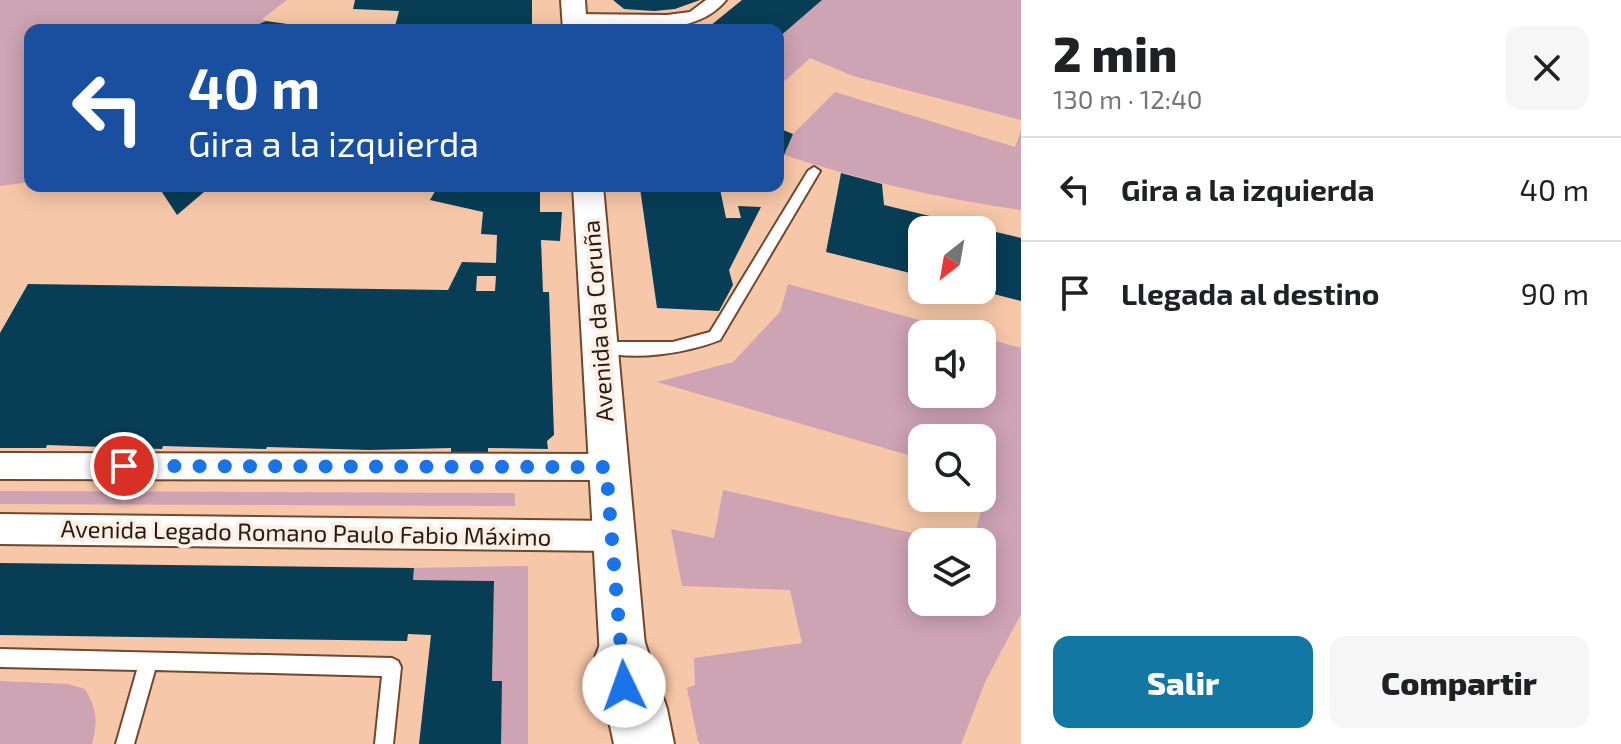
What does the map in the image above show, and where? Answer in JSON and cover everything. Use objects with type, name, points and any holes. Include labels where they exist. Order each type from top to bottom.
[{"type":"highway","points":[[623,657],[644,744]]},
{"type":"street","points":[[574,17],[667,21],[695,17],[717,0]]},
{"type":"street","name":"Avenida da Coruña","points":[[588,192],[627,744]]},
{"type":"street","points":[[0,466],[606,467]]},
{"type":"street","name":"Avenida Legado Romano Paulo Fabio Máximo","points":[[0,529],[612,536]]},
{"type":"lane","points":[[601,347],[648,350],[692,347],[715,336],[814,171]]},
{"type":"lane","points":[[0,658],[392,667],[384,744]]},
{"type":"lane","points":[[125,744],[148,662]]},
{"type":"shaded area","points":[[0,0],[287,0],[259,24],[24,24],[24,183],[0,186]]},
{"type":"shaded area","points":[[822,0],[1021,0],[1021,120],[853,76],[810,58],[784,82],[784,33]]},
{"type":"shaded area","points":[[835,92],[1015,147],[1021,131],[1021,210],[901,188],[784,155],[793,134]]},
{"type":"shaded area","points":[[788,284],[919,320],[908,320],[908,408],[996,408],[996,341],[1021,348],[1021,614],[986,680],[961,744],[700,744],[698,741],[687,688],[695,685],[694,658],[802,643],[790,590],[682,586],[671,529],[714,538],[723,490],[908,532],[908,616],[996,616],[996,528],[977,528],[981,512],[996,512],[996,424],[908,424],[908,455],[657,382],[733,362],[780,312]]},
{"type":"shaded area","points":[[0,491],[515,493],[515,506],[0,504]]},
{"type":"shaded area","points":[[528,566],[528,744],[501,744],[492,681],[494,581],[413,580],[414,568]]},
{"type":"shaded area","points":[[0,681],[68,684],[85,689],[95,716],[92,744],[0,744]]},
{"type":"building","points":[[355,0],[532,0],[532,24],[396,24],[399,11],[353,9]]},
{"type":"building","points":[[613,0],[700,0],[675,9],[654,11],[624,9]]},
{"type":"building","points":[[742,0],[822,0],[784,33],[784,24],[712,24]]},
{"type":"building","points":[[266,21],[287,24],[259,24]]},
{"type":"building","points":[[784,130],[793,134],[784,155]]},
{"type":"building","points":[[841,173],[882,184],[884,205],[930,216],[908,216],[908,272],[826,252]]},
{"type":"building","points":[[162,192],[204,192],[177,215]]},
{"type":"building","points":[[435,192],[540,192],[540,212],[562,212],[560,241],[541,240],[543,292],[549,292],[554,435],[547,441],[548,449],[488,448],[488,456],[451,455],[451,448],[370,450],[163,446],[162,449],[47,445],[46,448],[0,448],[0,333],[28,284],[448,290],[462,262],[496,263],[497,235],[481,234],[483,212],[430,200]],"holes":[[[477,276],[496,276],[495,291],[476,291]]]},
{"type":"building","points":[[641,192],[721,192],[726,218],[741,218],[738,206],[761,207],[729,270],[733,285],[719,311],[657,308]]},
{"type":"building","points":[[996,232],[1021,238],[1021,301],[996,295]]},
{"type":"building","points":[[0,563],[414,568],[413,580],[494,581],[492,681],[502,681],[501,744],[419,744],[431,635],[408,634],[407,641],[0,635]]},
{"type":"route","points":[[124,466],[606,467],[624,686]]}]
